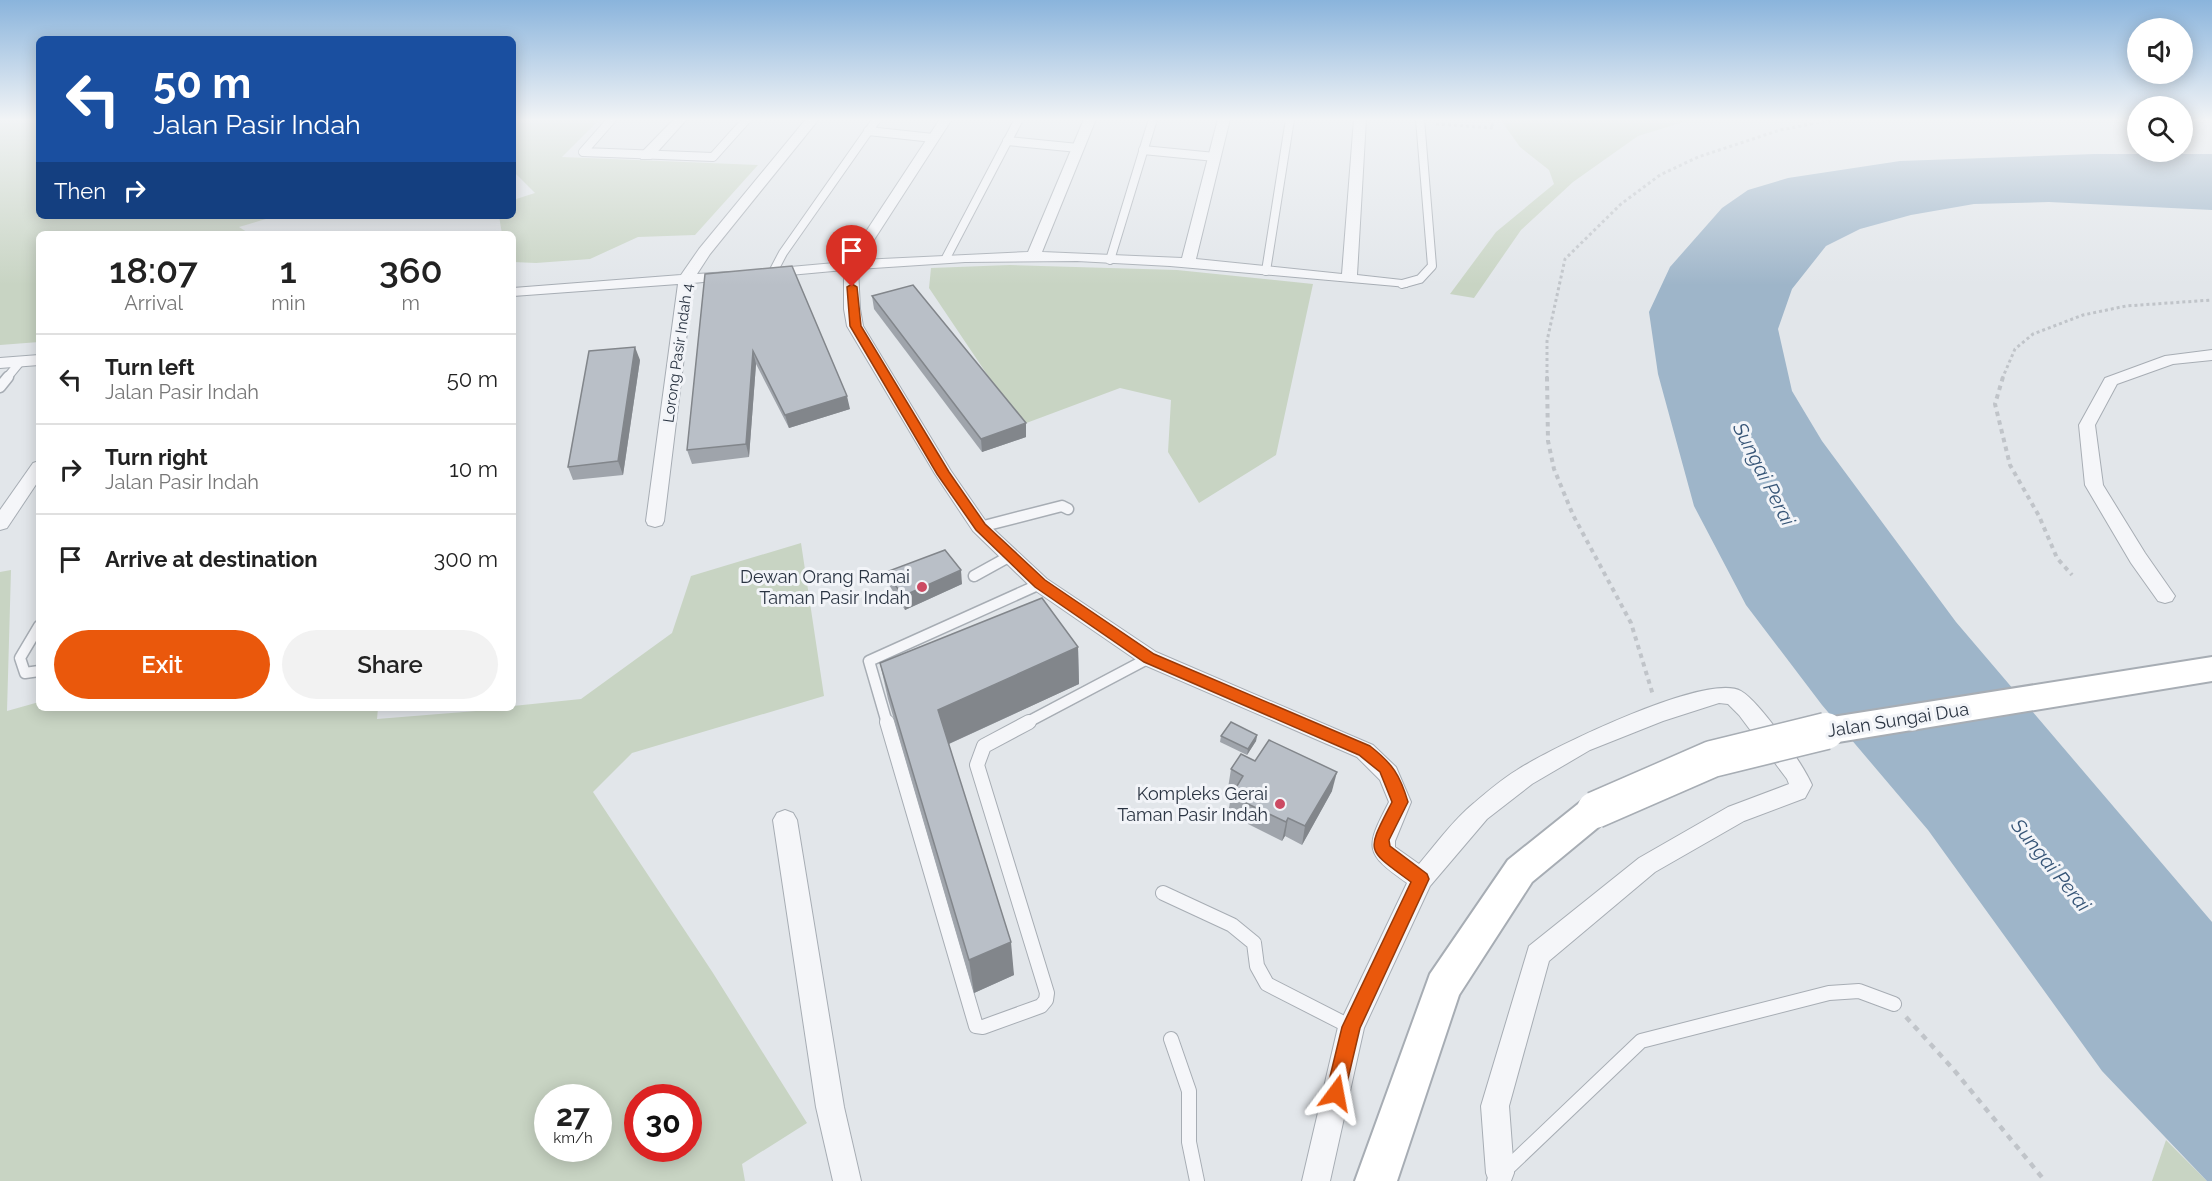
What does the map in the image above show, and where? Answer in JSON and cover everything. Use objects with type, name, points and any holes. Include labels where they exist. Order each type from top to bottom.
[{"type":"main road","name":"Jalan Sungai Dua","points":[[1376,1181],[1443,987],[1520,871],[1595,810],[1712,759],[1826,731],[2212,669]]},
{"type":"street","name":"Lorong Pasir Indah 4","points":[[655,521],[686,279],[704,252],[768,174]]},
{"type":"street","points":[[910,174],[852,265],[852,309],[855,326],[944,474],[980,527],[1040,584],[1149,658],[1365,751],[1386,768],[1395,785],[1400,802],[1381,840],[1382,848],[1387,855],[1421,879]]},
{"type":"street","points":[[1033,256],[1067,174]]},
{"type":"street","points":[[1188,263],[1211,174]]},
{"type":"street","points":[[1349,279],[1356,174]]},
{"type":"street","points":[[516,292],[946,258],[1033,256],[1188,263],[1402,284]]},
{"type":"street","points":[[2165,596],[2138,558],[2094,485],[2086,425],[2111,381],[2171,359],[2212,354]]},
{"type":"street","points":[[0,363],[36,360]]},
{"type":"street","points":[[0,524],[36,471]]},
{"type":"street","points":[[1316,1181],[1351,1027],[1421,879],[1479,813],[1524,777],[1582,744],[1657,714],[1719,695],[1734,698],[1747,709],[1796,774],[1801,785],[1797,791],[1736,814],[1647,865],[1538,954],[1495,1106],[1497,1177]]},
{"type":"street","points":[[784,820],[830,1107],[847,1181]]},
{"type":"lane","points":[[773,272],[783,253],[838,174]]},
{"type":"lane","points":[[946,258],[990,174]]},
{"type":"lane","points":[[1110,260],[1136,174]]},
{"type":"lane","points":[[1266,271],[1281,174]]},
{"type":"lane","points":[[1402,284],[1414,282],[1429,273],[1432,266],[1424,174]]},
{"type":"lane","points":[[0,387],[20,362]]},
{"type":"lane","points":[[980,527],[1062,506],[1068,509]]},
{"type":"lane","points":[[974,576],[1012,555]]},
{"type":"lane","points":[[1040,584],[869,661],[973,1023],[976,1026],[983,1027],[1041,1006],[1046,1000],[1047,993],[977,765],[984,746],[1149,658]]},
{"type":"lane","points":[[36,631],[20,658],[25,673],[36,671]]},
{"type":"lane","points":[[1163,893],[1232,925],[1254,943],[1257,966],[1267,984],[1351,1027]]},
{"type":"lane","points":[[1497,1177],[1641,1041],[1829,993],[1859,991],[1894,1004]]},
{"type":"lane","points":[[1171,1039],[1189,1091],[1189,1142],[1197,1181]]},
{"type":"path","points":[[1657,714],[1652,686],[1631,622],[1573,515],[1554,469],[1548,441],[1547,341],[1565,259],[1621,204],[1662,174]]},
{"type":"path","points":[[2072,575],[2057,558],[2039,516],[2010,465],[2002,437],[1995,404],[2004,373],[2015,349],[2033,334],[2083,315],[2126,306],[2212,300]]},
{"type":"path","points":[[1894,1004],[1954,1070],[2045,1181]]},
{"type":"green space","points":[[0,174],[36,174],[36,219],[266,219],[239,227],[245,231],[36,231],[36,342],[0,345]]},
{"type":"green space","points":[[516,174],[750,174],[695,235],[638,237],[590,259],[516,262],[516,231],[502,231],[500,219],[516,219],[516,199],[535,193]]},
{"type":"green space","points":[[1550,174],[1584,174],[1521,230],[1474,298],[1450,294],[1496,232],[1554,184]]},
{"type":"green space","points":[[1010,265],[1177,270],[1313,284],[1276,455],[1199,503],[1168,452],[1171,400],[1120,388],[1021,425],[929,288],[931,268]]},
{"type":"green space","points":[[801,543],[824,696],[632,753],[593,792],[713,973],[807,1123],[742,1164],[745,1181],[0,1181],[0,572],[11,570],[7,711],[36,703],[36,711],[378,711],[377,719],[476,711],[516,711],[516,706],[581,699],[672,633],[691,576]]},
{"type":"green space","points":[[2166,1140],[2207,1181],[2152,1181]]},
{"type":"water","name":"Sungai Perai","points":[[1814,174],[2212,174],[2212,210],[2049,202],[1974,204],[1911,215],[1860,229],[1826,246],[1792,289],[1778,329],[1792,391],[1822,441],[1956,622],[2212,922],[2212,1181],[2207,1181],[2102,1071],[1928,830],[1822,705],[1746,605],[1694,506],[1658,374],[1649,312],[1670,267],[1722,208],[1748,190],[1788,178]]},
{"type":"building","points":[[792,266],[847,396],[785,415],[753,351],[746,444],[687,450],[705,274]]},
{"type":"building","points":[[913,285],[1026,423],[981,439],[872,296]]},
{"type":"building","points":[[635,347],[618,461],[568,467],[589,351]]},
{"type":"building","points":[[945,550],[961,570],[903,596],[886,572]]},
{"type":"building","points":[[1042,598],[1078,647],[938,710],[1011,942],[969,960],[880,663]]},
{"type":"building","points":[[1231,722],[1257,735],[1248,749],[1221,736]]},
{"type":"building","name":"Kompleks Gerai Taman Pasir Indah","points":[[1269,740],[1337,772],[1305,826],[1288,818],[1286,822],[1231,796],[1243,776],[1231,769],[1241,754],[1255,761]]},
{"type":"place","name":"Dewan Orang Ramai Taman Pasir Indah","points":[[922,587]]},
{"type":"place","name":"Kompleks Gerai Taman Pasir Indah","points":[[1280,804]]},
{"type":"route","points":[[852,287],[855,326],[944,474],[980,527],[1040,584],[1149,658],[1365,751],[1386,768],[1395,785],[1400,802],[1381,840],[1382,848],[1387,855],[1421,879],[1351,1027],[1336,1093]]}]
